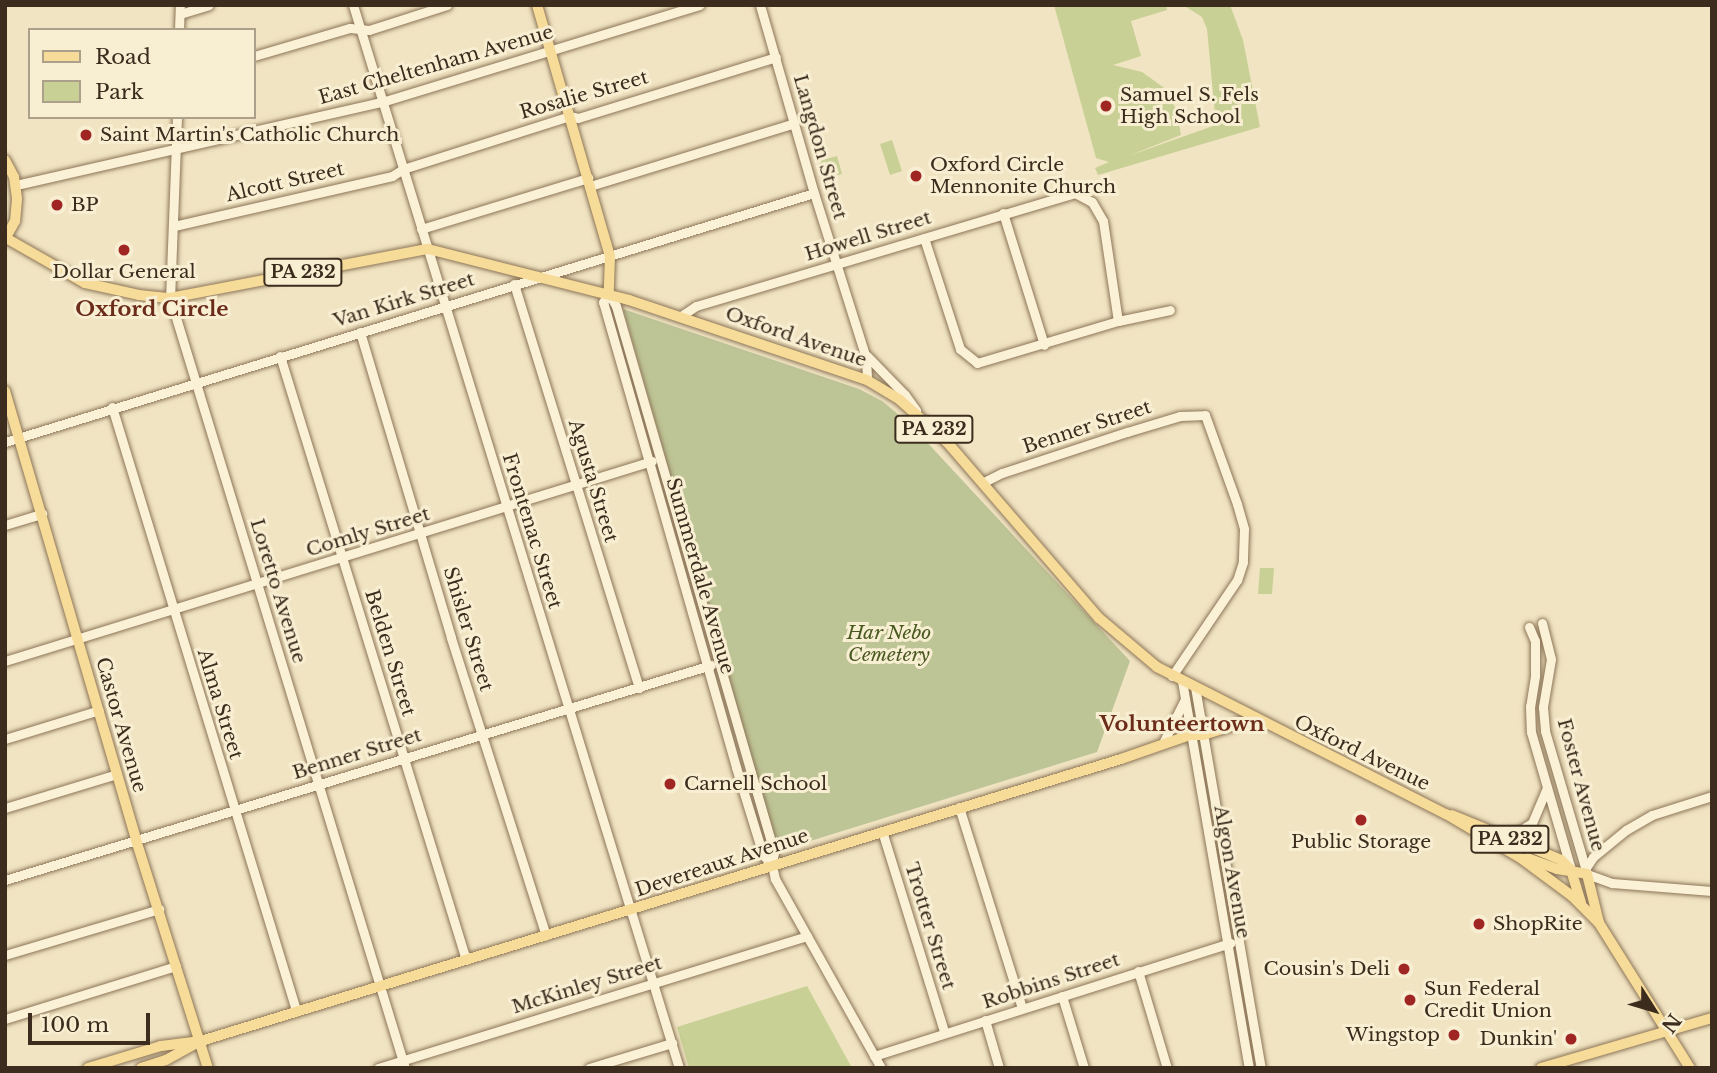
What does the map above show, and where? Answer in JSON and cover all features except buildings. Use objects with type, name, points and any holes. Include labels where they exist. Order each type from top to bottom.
[{"type":"main road","name":"Summerdale Avenue","points":[[537,5],[610,257],[609,294]]},
{"type":"main road","points":[[5,160],[16,185],[15,221],[6,239]]},
{"type":"main road","name":"Oxford Avenue","points":[[6,239],[85,283],[139,295],[170,298],[428,249],[609,294],[867,380],[919,415],[1113,633],[1177,679],[1446,814],[1503,848],[1582,904],[1599,923],[1690,1068]]},
{"type":"main road","name":"Castor Avenue","points":[[5,391],[136,840],[208,1068]]},
{"type":"main road","name":"Devereaux Avenue","points":[[141,1068],[166,1060],[201,1041],[296,1010],[630,911],[1121,759],[1163,743],[1254,719]]},
{"type":"main road","name":"Oxford Avenue","points":[[1446,814],[1467,819],[1561,860],[1571,870],[1582,904]]},
{"type":"main road","points":[[1503,848],[1557,869],[1586,871]]},
{"type":"main road","name":"Oxford Avenue","points":[[1586,871],[1599,923]]},
{"type":"main road","points":[[1541,1068],[1712,1018]]},
{"type":"main road","name":"Devereaux Avenue","points":[[88,1068],[161,1046],[201,1041]]},
{"type":"street","points":[[179,28],[180,10],[209,5]]},
{"type":"street","name":"Frontenac Street","points":[[353,5],[679,1068]]},
{"type":"street","points":[[256,55],[350,28],[369,30],[447,5]]},
{"type":"street","name":"East Cheltenham Avenue","points":[[16,185],[382,102],[700,5]]},
{"type":"street","name":"Langdon Street","points":[[760,5],[814,193],[864,351],[867,380]]},
{"type":"street","name":"Rosalie Street","points":[[403,169],[570,116],[578,118],[776,57]]},
{"type":"street","name":"Loretto Avenue","points":[[177,119],[170,298],[403,1064]]},
{"type":"street","points":[[421,229],[794,123]]},
{"type":"street","name":"Alcott Street","points":[[174,226],[392,176],[403,169]]},
{"type":"street","name":"Van Kirk Street","points":[[5,442],[814,193]]},
{"type":"street","name":"Howell Street","points":[[681,316],[696,306],[1067,194],[1082,195],[1100,211],[1118,321]]},
{"type":"street","points":[[1003,213],[1044,345]]},
{"type":"street","points":[[924,238],[960,349],[978,363],[1118,321],[1170,310]]},
{"type":"street","name":"Agusta Street","points":[[514,284],[639,688]]},
{"type":"street","name":"Summerdale Avenue","points":[[772,866],[763,855],[603,302],[609,294],[616,306],[774,852],[772,866],[775,879],[881,1068]]},
{"type":"street","name":"Shisler Street","points":[[360,332],[482,735],[546,935]]},
{"type":"street","points":[[864,351],[878,370],[905,395],[919,415]]},
{"type":"street","name":"Belden Street","points":[[280,356],[466,960]]},
{"type":"street","name":"Alma Street","points":[[112,407],[296,1010]]},
{"type":"street","name":"Benner Street","points":[[982,483],[1002,473],[1127,432],[1180,416],[1205,415],[1244,528],[1244,554],[1237,580],[1177,679]]},
{"type":"street","name":"Comly Street","points":[[5,661],[660,459]]},
{"type":"street","points":[[5,525],[41,514]]},
{"type":"street","name":"Foster Avenue","points":[[1542,623],[1551,659],[1544,708],[1545,731],[1586,871]]},
{"type":"street","name":"Foster Avenue","points":[[1529,627],[1535,641],[1535,676],[1530,706],[1531,732],[1571,870]]},
{"type":"street","name":"Benner Street","points":[[5,880],[719,663]]},
{"type":"street","name":"Algon Avenue","points":[[1177,679],[1185,698],[1249,1068]]},
{"type":"street","name":"Algon Avenue","points":[[1195,687],[1261,1068]]},
{"type":"street","points":[[1163,743],[1185,698]]},
{"type":"street","points":[[5,739],[99,710]]},
{"type":"street","points":[[5,808],[117,774]]},
{"type":"street","points":[[1492,832],[1519,831],[1532,823],[1547,787]]},
{"type":"street","points":[[1712,796],[1652,815],[1626,830],[1593,857],[1586,871],[1612,883],[1712,891]]},
{"type":"street","points":[[960,807],[1022,1008]]},
{"type":"street","name":"Trotter Street","points":[[882,831],[944,1031]]},
{"type":"street","points":[[5,955],[159,909]]},
{"type":"street","name":"McKinley Street","points":[[378,1068],[403,1064],[807,936]]},
{"type":"street","name":"Robbins Street","points":[[874,1055],[1239,941]]},
{"type":"street","points":[[5,1018],[176,966]]},
{"type":"street","points":[[1138,971],[1167,1068]]},
{"type":"street","points":[[1062,996],[1084,1068]]},
{"type":"street","points":[[985,1020],[999,1068]]},
{"type":"street","points":[[589,1068],[671,1043]]},
{"type":"green space","points":[[1054,5],[1166,5],[1167,10],[1131,21],[1141,56],[1113,65],[1142,72],[1163,87],[1176,109],[1181,135],[1128,156],[1216,125],[1207,29],[1202,17],[1183,5],[1230,5],[1243,40],[1260,127],[1098,175],[1095,168],[1109,162],[1096,158]]},
{"type":"green space","points":[[892,140],[902,171],[890,175],[880,144]]},
{"type":"green space","points":[[837,156],[842,174],[824,179],[819,161]]},
{"type":"green space","name":"Har Nebo Cemetery","points":[[623,309],[859,389],[882,401],[911,425],[1130,661],[1097,752],[778,851]]},
{"type":"green space","points":[[1260,568],[1274,568],[1272,594],[1258,594]]},
{"type":"green space","points":[[807,986],[852,1068],[689,1068],[677,1027]]},
{"type":"place","name":"Samuel S. Fels High School","points":[[1106,106]]},
{"type":"place","name":"Saint Martin's Catholic Church","points":[[86,135]]},
{"type":"place","name":"Oxford Circle Mennonite Church","points":[[916,176]]},
{"type":"place","name":"BP","points":[[57,205]]},
{"type":"place","name":"Dollar General","points":[[124,250]]},
{"type":"place","name":"Carnell School","points":[[670,784]]},
{"type":"place","name":"Public Storage","points":[[1361,820]]},
{"type":"place","name":"ShopRite","points":[[1479,924]]},
{"type":"place","name":"Cousin's Deli","points":[[1404,969]]},
{"type":"place","name":"Sun Federal Credit Union","points":[[1410,1000]]},
{"type":"place","name":"Wingstop","points":[[1454,1035]]},
{"type":"place","name":"Dunkin'","points":[[1571,1039]]},
{"type":"district","name":"Oxford Circle","points":[[152,309]]},
{"type":"district","name":"Volunteertown","points":[[1182,724]]}]
